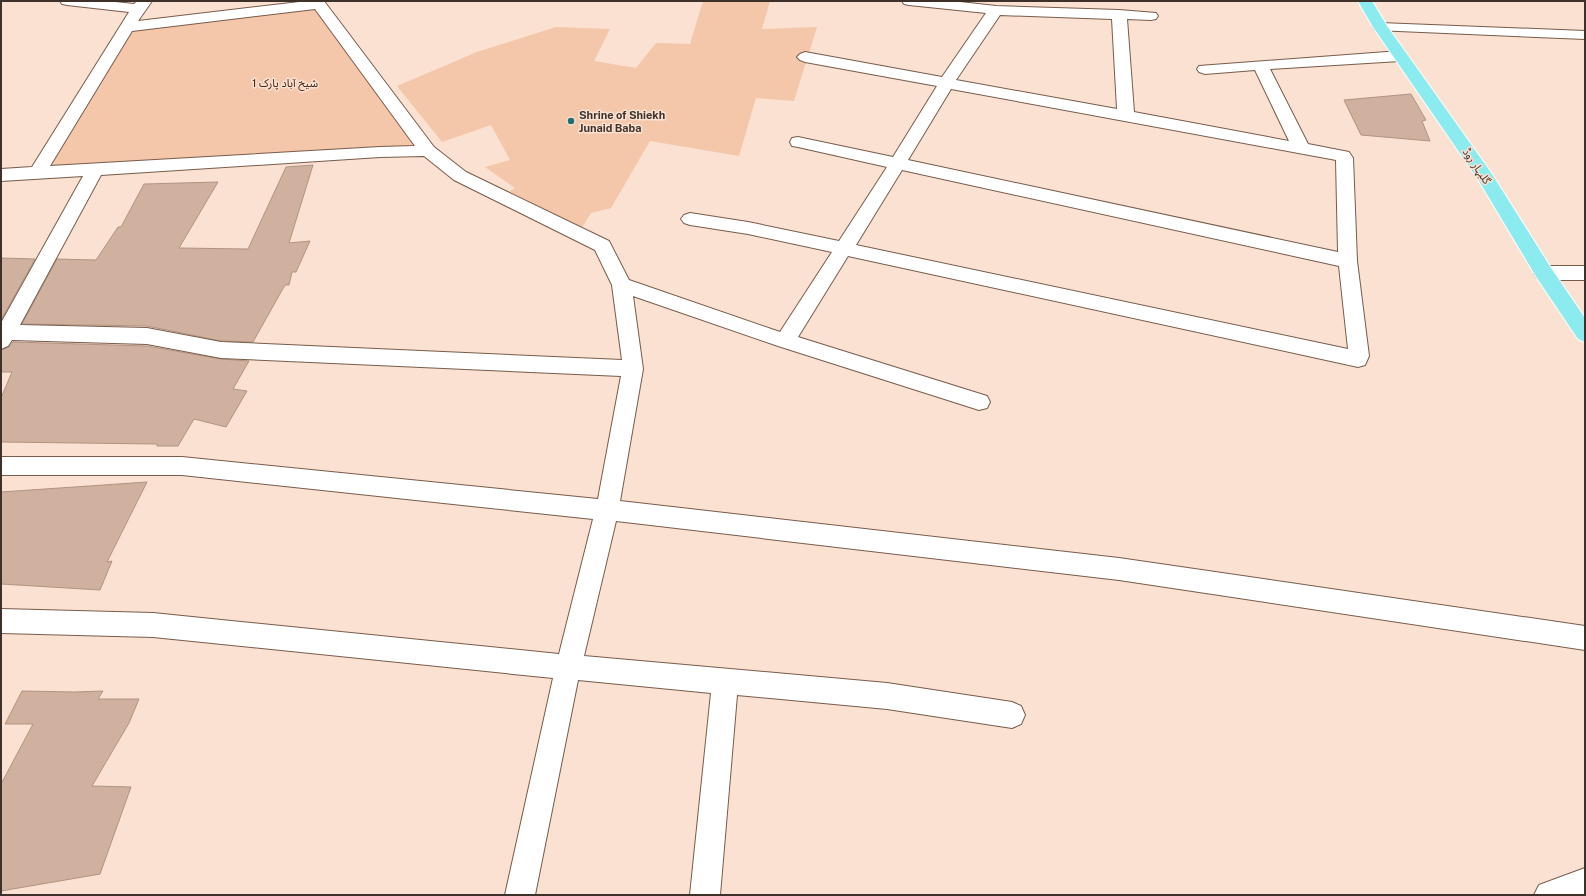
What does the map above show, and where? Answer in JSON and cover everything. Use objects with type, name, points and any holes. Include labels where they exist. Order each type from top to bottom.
[{"type":"main road","name":"گلبہار روڈ","points":[[1365,1],[1380,27],[1486,178],[1544,273],[1585,334]]},
{"type":"street","points":[[67,1],[142,5]]},
{"type":"street","points":[[909,1],[996,10],[1063,7],[1151,16]]},
{"type":"street","points":[[127,27],[319,4],[428,151],[460,176],[602,246],[622,285],[633,369],[607,510],[568,667],[520,895]]},
{"type":"street","points":[[38,172],[142,5]]},
{"type":"street","points":[[785,341],[898,163],[947,82],[996,10]]},
{"type":"street","points":[[1120,14],[1126,116]]},
{"type":"street","points":[[1380,27],[1585,35]]},
{"type":"street","points":[[1205,69],[1400,56]]},
{"type":"street","points":[[690,219],[748,228],[1358,359],[1359,356],[1348,261],[1344,158],[1342,156],[805,57]]},
{"type":"street","points":[[1260,65],[1302,149]]},
{"type":"street","points":[[798,142],[1348,261]]},
{"type":"street","points":[[3,177],[38,172],[380,152],[428,151]]},
{"type":"street","points":[[95,169],[4,336],[147,336],[221,350],[633,369]]},
{"type":"street","points":[[1544,273],[1585,272]]},
{"type":"street","points":[[622,285],[785,341],[979,402]]},
{"type":"street","points":[[1,466],[182,466],[607,510],[1120,570],[1585,638]]},
{"type":"street","points":[[1,622],[153,625],[568,667],[887,696],[1012,715]]},
{"type":"street","points":[[705,895],[725,682]]},
{"type":"street","points":[[1549,895],[1585,883]]},
{"type":"green space","points":[[703,1],[770,1],[762,29],[817,27],[794,101],[756,98],[739,156],[650,141],[611,208],[591,213],[578,234],[501,196],[515,188],[485,167],[510,160],[491,125],[442,142],[397,86],[477,52],[556,27],[610,29],[594,61],[636,68],[656,43],[690,44]]},
{"type":"green space","name":"شیخ آباد پارک 1","points":[[319,4],[428,151],[38,172],[127,27]]},
{"type":"building","points":[[1411,94],[1426,120],[1422,121],[1430,141],[1361,135],[1344,100]]},
{"type":"building","points":[[313,165],[289,243],[310,241],[296,272],[292,272],[289,285],[285,285],[253,342],[221,341],[147,326],[22,324],[57,259],[96,260],[118,227],[121,227],[144,184],[218,182],[179,248],[248,249],[286,167]]},
{"type":"building","points":[[1,258],[35,259],[1,320]]},
{"type":"building","points":[[13,342],[147,346],[221,359],[249,361],[233,389],[247,391],[226,427],[194,419],[178,446],[157,446],[157,444],[1,442],[1,398],[12,372],[1,372],[1,350],[9,347]]},
{"type":"building","points":[[147,482],[107,562],[112,561],[100,590],[1,584],[1,492]]},
{"type":"building","points":[[22,691],[103,691],[98,699],[139,699],[129,723],[92,786],[131,787],[100,874],[1,891],[1,784],[33,724],[5,724]]},
{"type":"place","name":"Shrine of Shiekh Junaid Baba","points":[[571,121]]}]
